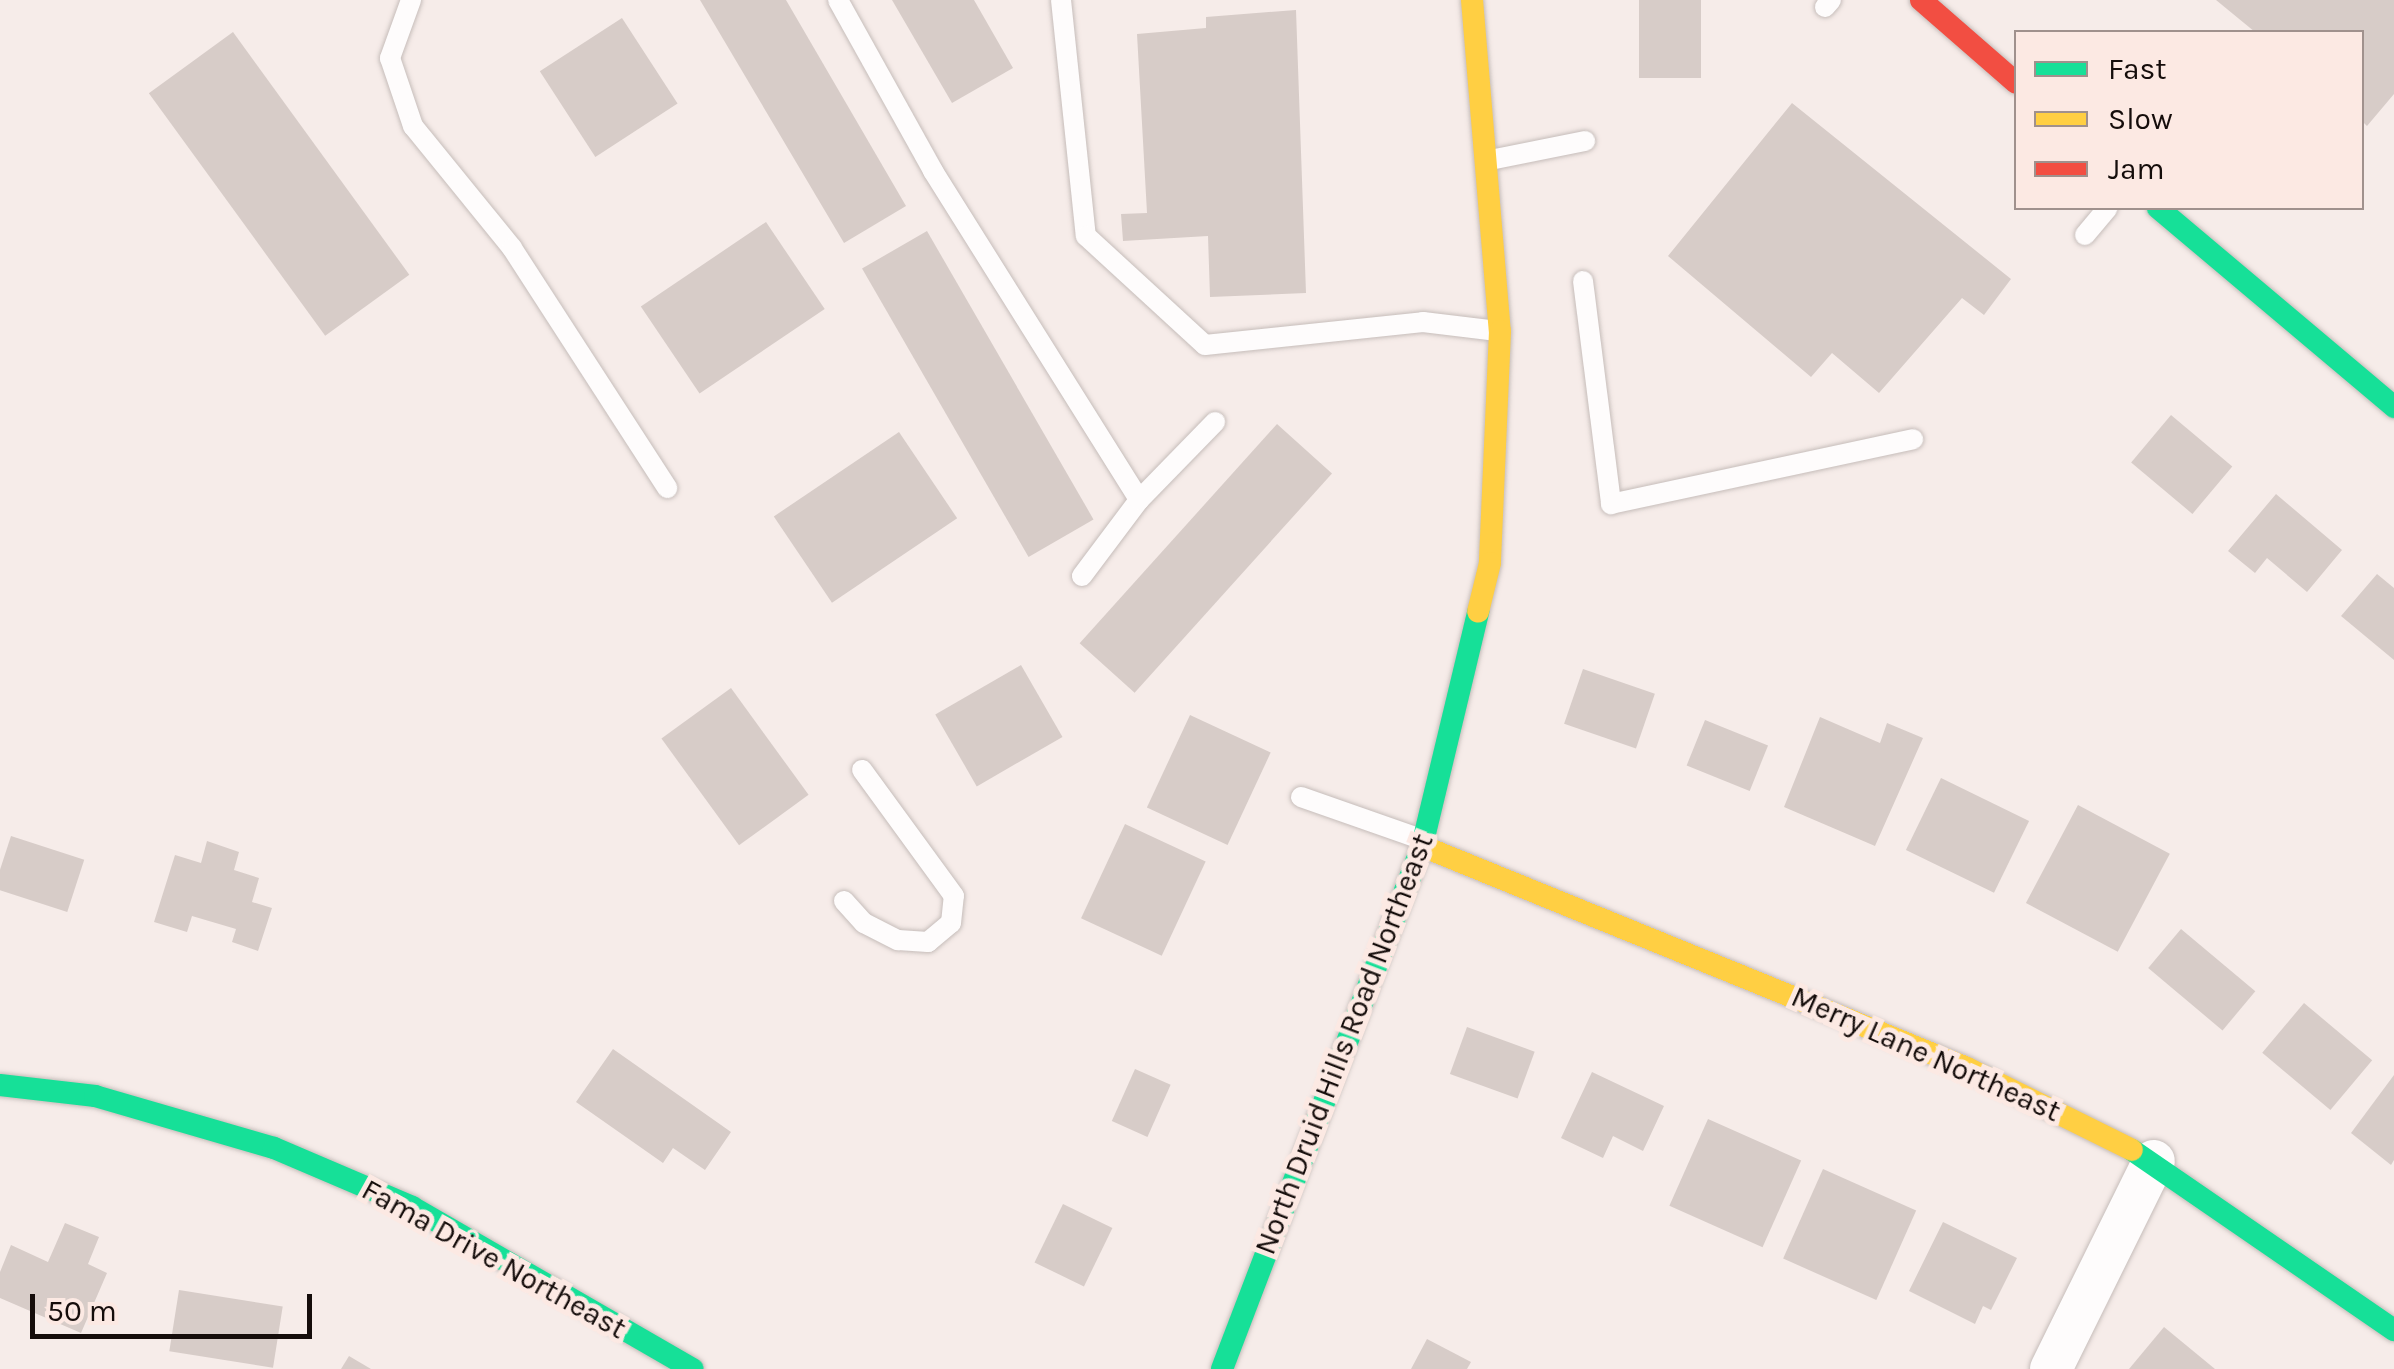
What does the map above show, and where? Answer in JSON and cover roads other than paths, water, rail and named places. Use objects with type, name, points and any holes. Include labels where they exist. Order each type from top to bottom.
[{"type":"main road","name":"North Druid Hills Road Northeast","points":[[1222,1369],[1422,843],[1490,563],[1500,331],[1472,0]]},
{"type":"main road","points":[[1921,0],[2014,81]]},
{"type":"main road","points":[[2160,210],[2394,406]]},
{"type":"main road","name":"Merry Lane Northeast","points":[[1422,843],[1798,994],[1967,1068],[2154,1162],[2394,1330]]},
{"type":"main road","name":"Fama Drive Northeast","points":[[0,1085],[96,1096],[274,1148],[412,1207],[693,1369]]},
{"type":"street","points":[[2051,1369],[2154,1162]]},
{"type":"lane","points":[[411,0],[390,58],[413,126],[512,248],[667,488]]},
{"type":"lane","points":[[838,0],[933,171],[1139,500]]},
{"type":"lane","points":[[1061,0],[1086,236],[1205,346],[1423,322],[1500,331]]},
{"type":"lane","points":[[1488,160],[1585,141]]},
{"type":"lane","points":[[2085,235],[2106,210]]},
{"type":"lane","points":[[1583,280],[1611,504],[1912,439]]},
{"type":"lane","points":[[1082,576],[1139,500],[1214,422]]},
{"type":"lane","points":[[844,901],[864,923],[898,940],[928,942],[951,923],[954,896],[862,770]]},
{"type":"lane","points":[[1301,797],[1422,843]]}]
